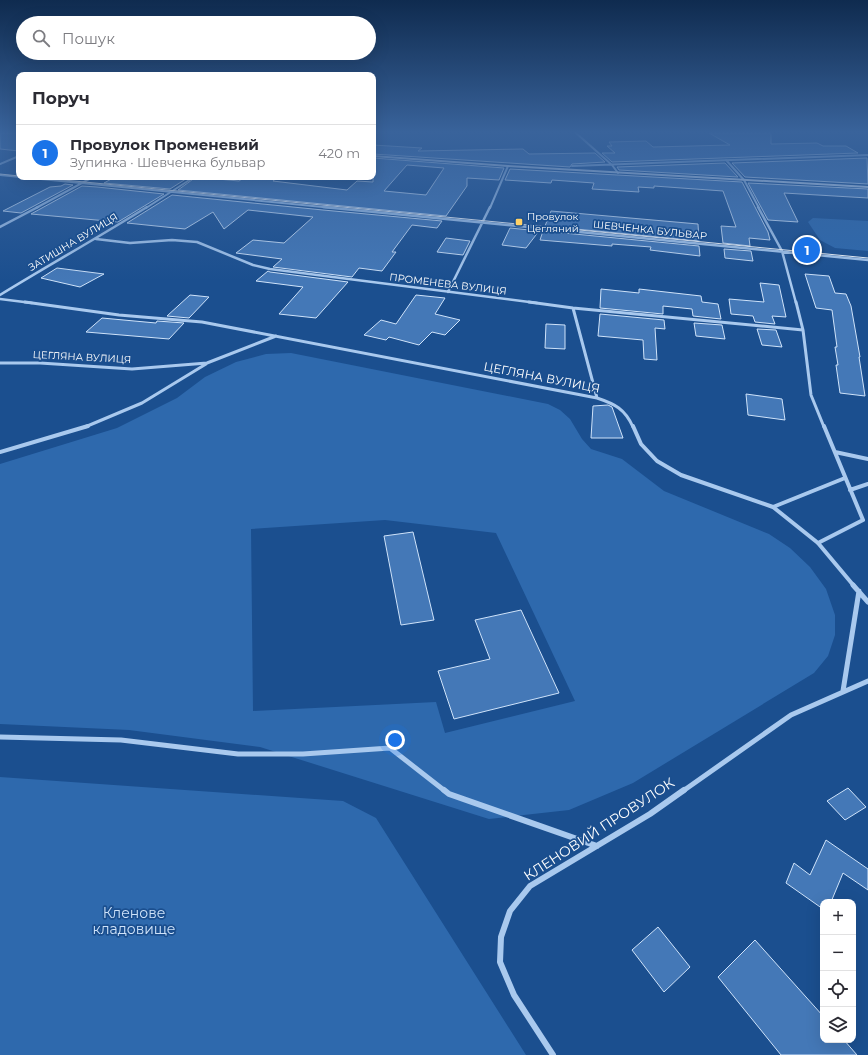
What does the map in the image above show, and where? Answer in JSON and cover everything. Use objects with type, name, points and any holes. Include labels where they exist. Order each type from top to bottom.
[{"type":"street","name":"ШЕВЧЕНКА БУЛЬВАР","points":[[74,182],[483,221],[868,260]]},
{"type":"street","name":"ЗАТИШНА ВУЛИЦЯ","points":[[0,295],[73,251],[96,239],[185,182]]},
{"type":"street","points":[[448,292],[501,182]]},
{"type":"street","points":[[745,182],[782,251],[803,330],[811,395],[863,520],[868,523]]},
{"type":"street","points":[[784,182],[868,187]]},
{"type":"street","points":[[1,226],[82,183]]},
{"type":"street","name":"ПРОМЕНЕВА ВУЛИЦЯ","points":[[96,239],[130,243],[172,240],[197,242],[252,265],[270,269],[573,308],[803,330]]},
{"type":"street","name":"ЦЕГЛЯНА ВУЛИЦЯ","points":[[0,299],[95,312],[202,322],[597,398],[613,403],[623,411],[630,420],[642,444],[657,461],[682,475],[773,507],[818,543]]},
{"type":"street","points":[[573,308],[597,398]]},
{"type":"street","name":"ЦЕГЛЯНА ВУЛИЦЯ","points":[[0,363],[40,363],[132,369],[207,363],[277,336]]},
{"type":"street","points":[[0,452],[57,436],[119,414],[147,400],[207,363]]},
{"type":"street","points":[[835,452],[868,459]]},
{"type":"street","points":[[773,507],[845,478]]},
{"type":"street","points":[[850,490],[868,484]]},
{"type":"street","points":[[863,520],[818,543],[868,602]]},
{"type":"street","points":[[843,691],[859,591]]},
{"type":"street","name":"КЛЕНОВИЙ ПРОВУЛОК","points":[[553,1055],[514,995],[500,962],[501,937],[510,911],[530,886],[650,814],[791,714],[868,681]]},
{"type":"street","points":[[0,737],[121,740],[238,754],[303,754],[390,748],[449,794],[597,846]]},
{"type":"green space","points":[[813,218],[868,221],[868,251],[835,248],[820,240],[808,222]]},
{"type":"green space","points":[[291,353],[548,404],[560,410],[570,419],[582,439],[591,449],[622,459],[664,491],[769,534],[790,548],[810,567],[826,589],[835,615],[835,635],[828,656],[814,673],[633,783],[569,810],[489,819],[260,747],[129,730],[0,724],[0,464],[117,428],[177,398],[205,377],[236,362],[266,354]],"holes":[[[385,520],[496,533],[575,701],[445,733],[436,702],[253,711],[251,529]]]},
{"type":"green space","name":"Кленове кладовище","points":[[0,777],[343,801],[376,818],[526,1055],[0,1055]]},
{"type":"building","points":[[105,182],[181,182],[170,189],[104,183]]},
{"type":"building","points":[[189,182],[283,182],[347,190],[356,182],[392,182],[384,191],[426,195],[435,182],[467,182],[467,186],[446,216],[178,190]]},
{"type":"building","points":[[583,182],[742,182],[768,232],[770,240],[749,238],[750,246],[723,243],[721,226],[736,227],[723,191],[654,186],[654,188],[638,187],[639,192],[592,189],[594,183]]},
{"type":"building","points":[[837,182],[868,182],[868,184]]},
{"type":"building","points":[[748,183],[868,189],[868,198],[784,193],[798,222],[768,220]]},
{"type":"building","points":[[65,184],[73,185],[21,213],[3,211],[50,187]]},
{"type":"building","points":[[82,186],[164,194],[118,222],[31,214]]},
{"type":"building","points":[[172,195],[442,221],[437,228],[412,225],[392,252],[396,252],[382,271],[359,268],[352,277],[273,267],[282,259],[236,253],[253,240],[284,243],[313,217],[248,210],[224,229],[213,212],[185,229],[127,223]]},
{"type":"building","points":[[551,211],[698,224],[699,241],[545,226]]},
{"type":"building","points":[[510,228],[539,231],[526,248],[502,245]]},
{"type":"building","points":[[543,231],[699,246],[700,256],[650,250],[651,247],[612,244],[612,246],[540,240]]},
{"type":"building","points":[[446,238],[470,241],[463,255],[437,252]]},
{"type":"building","points":[[724,249],[751,251],[753,261],[725,258]]},
{"type":"building","points":[[57,268],[104,274],[80,287],[41,278]]},
{"type":"building","points":[[268,271],[348,282],[316,318],[279,314],[303,287],[256,281]]},
{"type":"building","points":[[805,274],[829,276],[835,293],[846,294],[851,306],[865,396],[840,393],[836,365],[838,365],[835,347],[837,347],[832,310],[816,308]]},
{"type":"building","points":[[760,283],[779,285],[786,317],[772,316],[775,324],[755,322],[753,316],[731,314],[729,299],[764,302]]},
{"type":"building","points":[[601,289],[639,293],[639,289],[701,296],[702,302],[718,304],[721,319],[693,316],[692,309],[663,306],[663,314],[600,308]]},
{"type":"building","points":[[190,295],[209,297],[189,318],[167,316]]},
{"type":"building","points":[[416,295],[445,298],[435,314],[460,320],[445,335],[432,332],[419,345],[389,337],[386,340],[364,335],[381,320],[396,324]]},
{"type":"building","points":[[600,314],[664,320],[665,329],[655,328],[657,360],[644,359],[643,340],[598,336]]},
{"type":"building","points":[[102,318],[156,323],[157,321],[184,323],[169,339],[86,332]]},
{"type":"building","points":[[694,323],[722,325],[725,339],[696,336]]},
{"type":"building","points":[[546,324],[565,325],[565,349],[545,348]]},
{"type":"building","points":[[757,329],[776,330],[782,347],[762,345]]},
{"type":"building","points":[[746,394],[782,399],[785,420],[748,415]]},
{"type":"building","points":[[608,405],[612,407],[623,438],[591,438],[593,406]]},
{"type":"building","points":[[413,532],[434,620],[401,625],[384,536]]},
{"type":"building","points":[[521,610],[559,693],[454,719],[438,671],[490,659],[475,620]]},
{"type":"building","points":[[848,788],[866,807],[845,820],[827,801]]},
{"type":"building","points":[[826,840],[868,869],[868,890],[843,873],[832,899],[820,899],[820,907],[786,883],[794,863],[810,875]]},
{"type":"building","points":[[658,927],[690,967],[664,992],[632,950]]},
{"type":"building","points":[[755,940],[820,1013],[820,1043],[847,1043],[857,1055],[781,1055],[718,977]]},
{"type":"tram line","points":[[87,182],[868,258]]},
{"type":"place","name":"Провулок Цегляний","points":[[519,222]]},
{"type":"place","name":"Провулок Променевий","points":[[807,250]]}]
